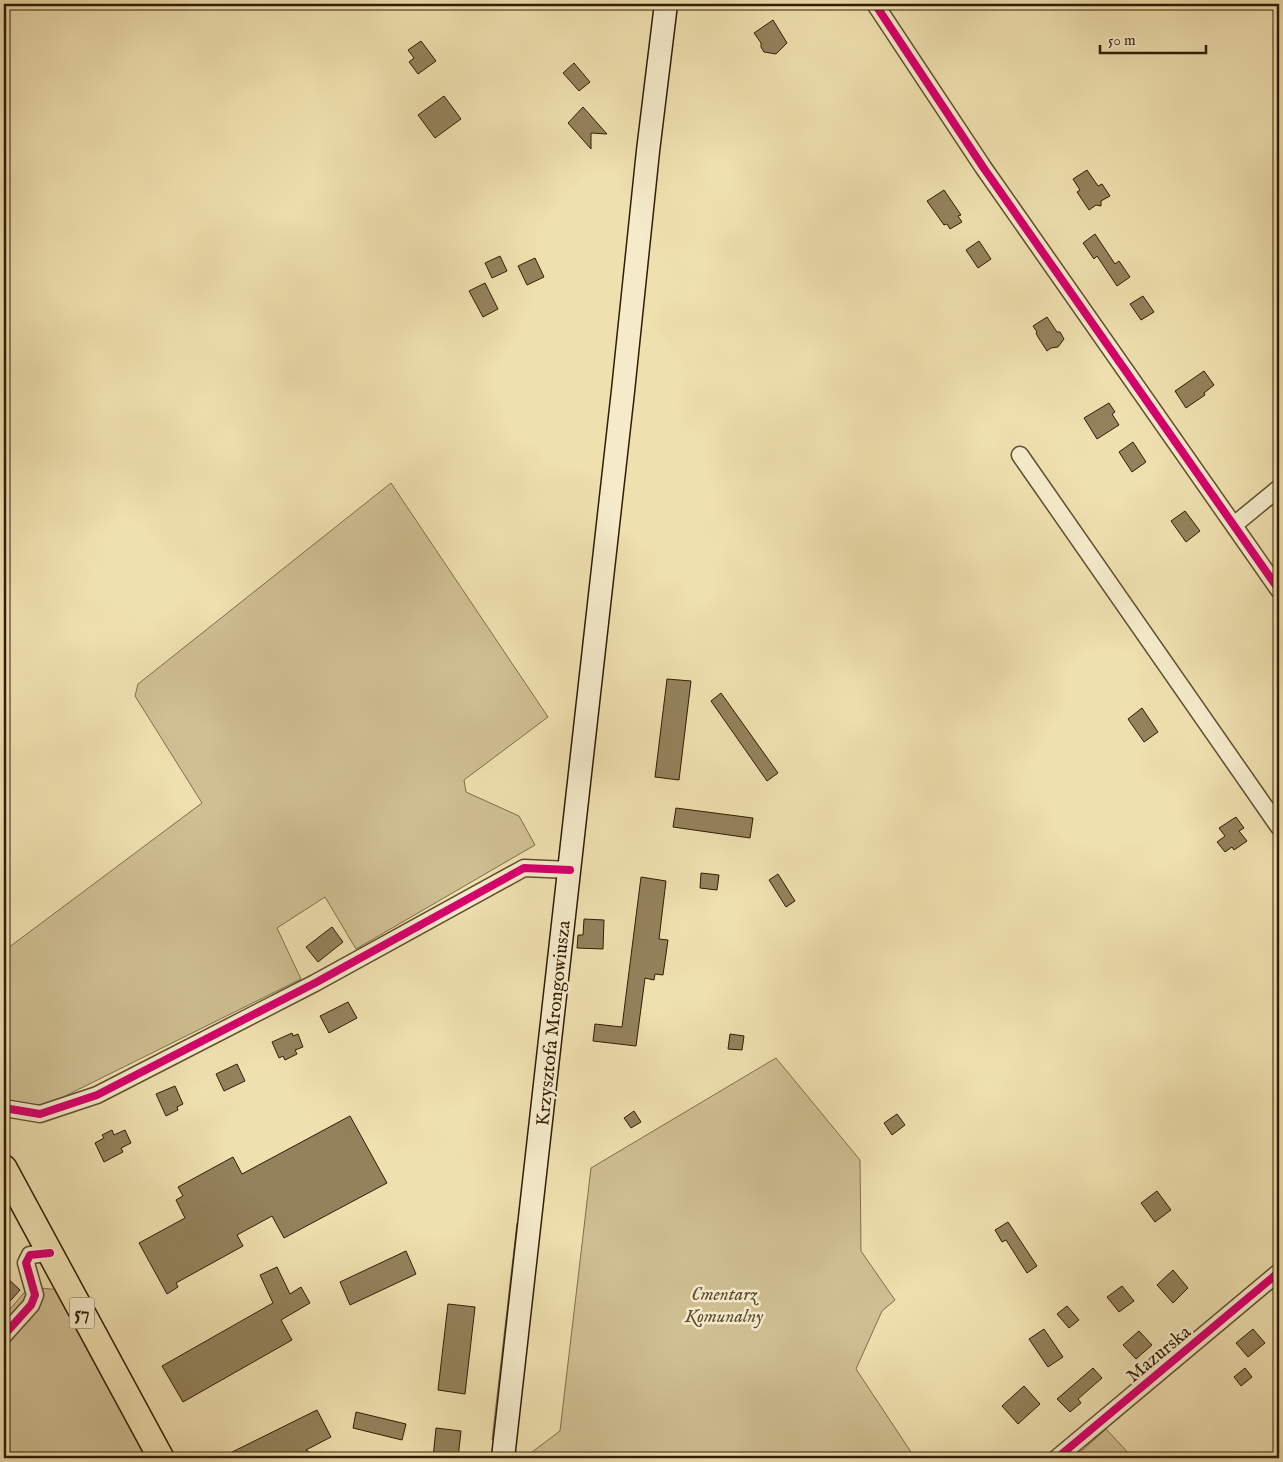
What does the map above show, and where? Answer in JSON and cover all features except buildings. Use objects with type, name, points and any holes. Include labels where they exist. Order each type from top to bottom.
[{"type":"main road","name":"Krzysztofa Mrongowiusza","points":[[503,1458],[570,870],[648,151],[666,4]]},
{"type":"main road","name":"57","points":[[4,1168],[161,1458]]},
{"type":"street","points":[[875,4],[983,167],[1279,590]]},
{"type":"street","points":[[1020,455],[1279,827]]},
{"type":"street","points":[[1234,525],[1279,488]]},
{"type":"street","points":[[4,1108],[40,1114],[97,1095],[315,983],[524,868],[570,870]]},
{"type":"street","points":[[4,1336],[30,1305],[35,1295],[26,1264],[30,1255],[50,1253]]},
{"type":"street","name":"Mazurska","points":[[1057,1458],[1279,1272]]},
{"type":"green space","points":[[391,483],[548,717],[464,780],[466,792],[519,816],[535,845],[356,949],[325,897],[277,928],[301,979],[45,1106],[4,1100],[4,951],[202,803],[135,696],[138,684]]},
{"type":"green space","name":"Cmentarz Komunalny","points":[[776,1058],[860,1160],[861,1251],[895,1300],[882,1311],[856,1369],[915,1458],[524,1458],[560,1431],[591,1168]]},
{"type":"green space","points":[[517,1223],[495,1440],[492,1440]]},
{"type":"green space","points":[[29,1287],[61,1290],[150,1458],[4,1458],[4,1316]]},
{"type":"green space","points":[[1106,1429],[1133,1458],[1074,1458]]},
{"type":"cycle path","points":[[875,4],[983,167],[1279,590]]},
{"type":"cycle path","points":[[4,1108],[40,1114],[97,1095],[315,983],[524,868],[570,870]]},
{"type":"cycle path","points":[[4,1335],[31,1305],[35,1295],[26,1263],[30,1255],[50,1253]]},
{"type":"cycle path","points":[[1057,1458],[1279,1272]]}]
